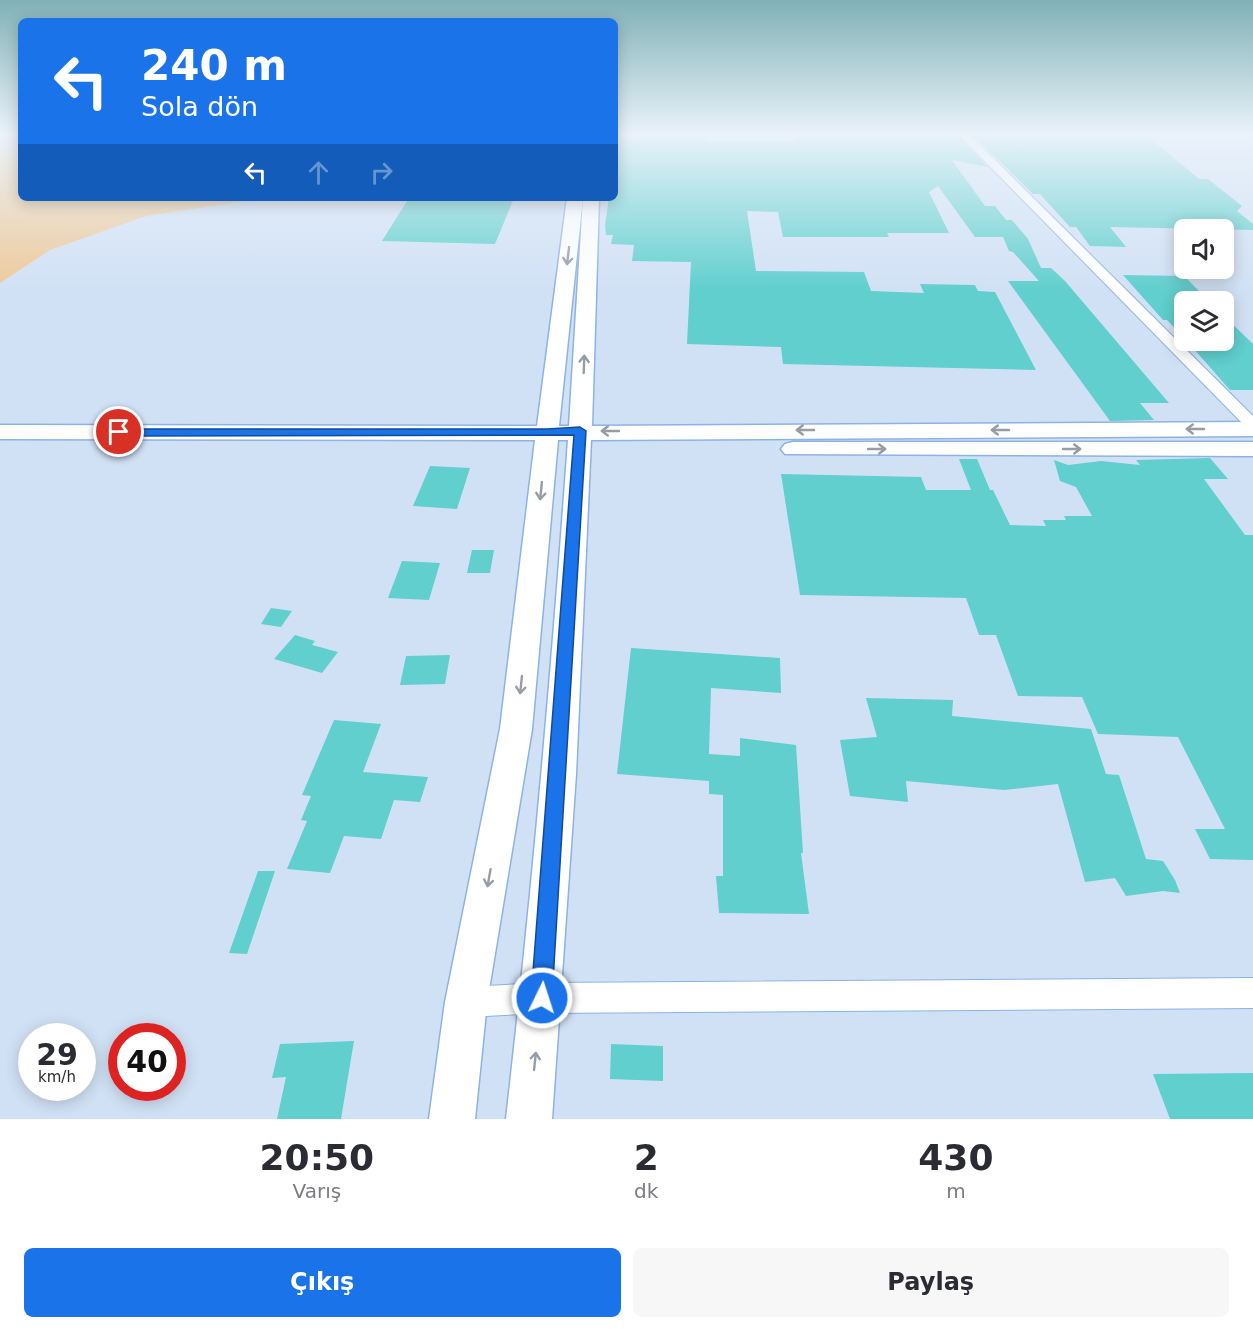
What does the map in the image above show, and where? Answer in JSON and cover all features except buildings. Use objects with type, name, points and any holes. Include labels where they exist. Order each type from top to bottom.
[{"type":"street","points":[[1015,186],[1253,427]]},
{"type":"street","points":[[452,1119],[466,1002],[516,729],[546,441],[575,201]]},
{"type":"street","points":[[529,1119],[542,998],[580,440],[591,201]]},
{"type":"street","points":[[0,450],[1253,427]]},
{"type":"street","points":[[0,432],[546,441]]},
{"type":"street","points":[[580,440],[1253,449]]},
{"type":"street","points":[[466,1002],[542,998],[1253,993]]},
{"type":"shaded area","points":[[0,186],[18,186],[18,201],[246,201],[146,216],[50,250],[0,283]]},
{"type":"route","points":[[119,432],[547,433],[580,431],[542,998]]}]
